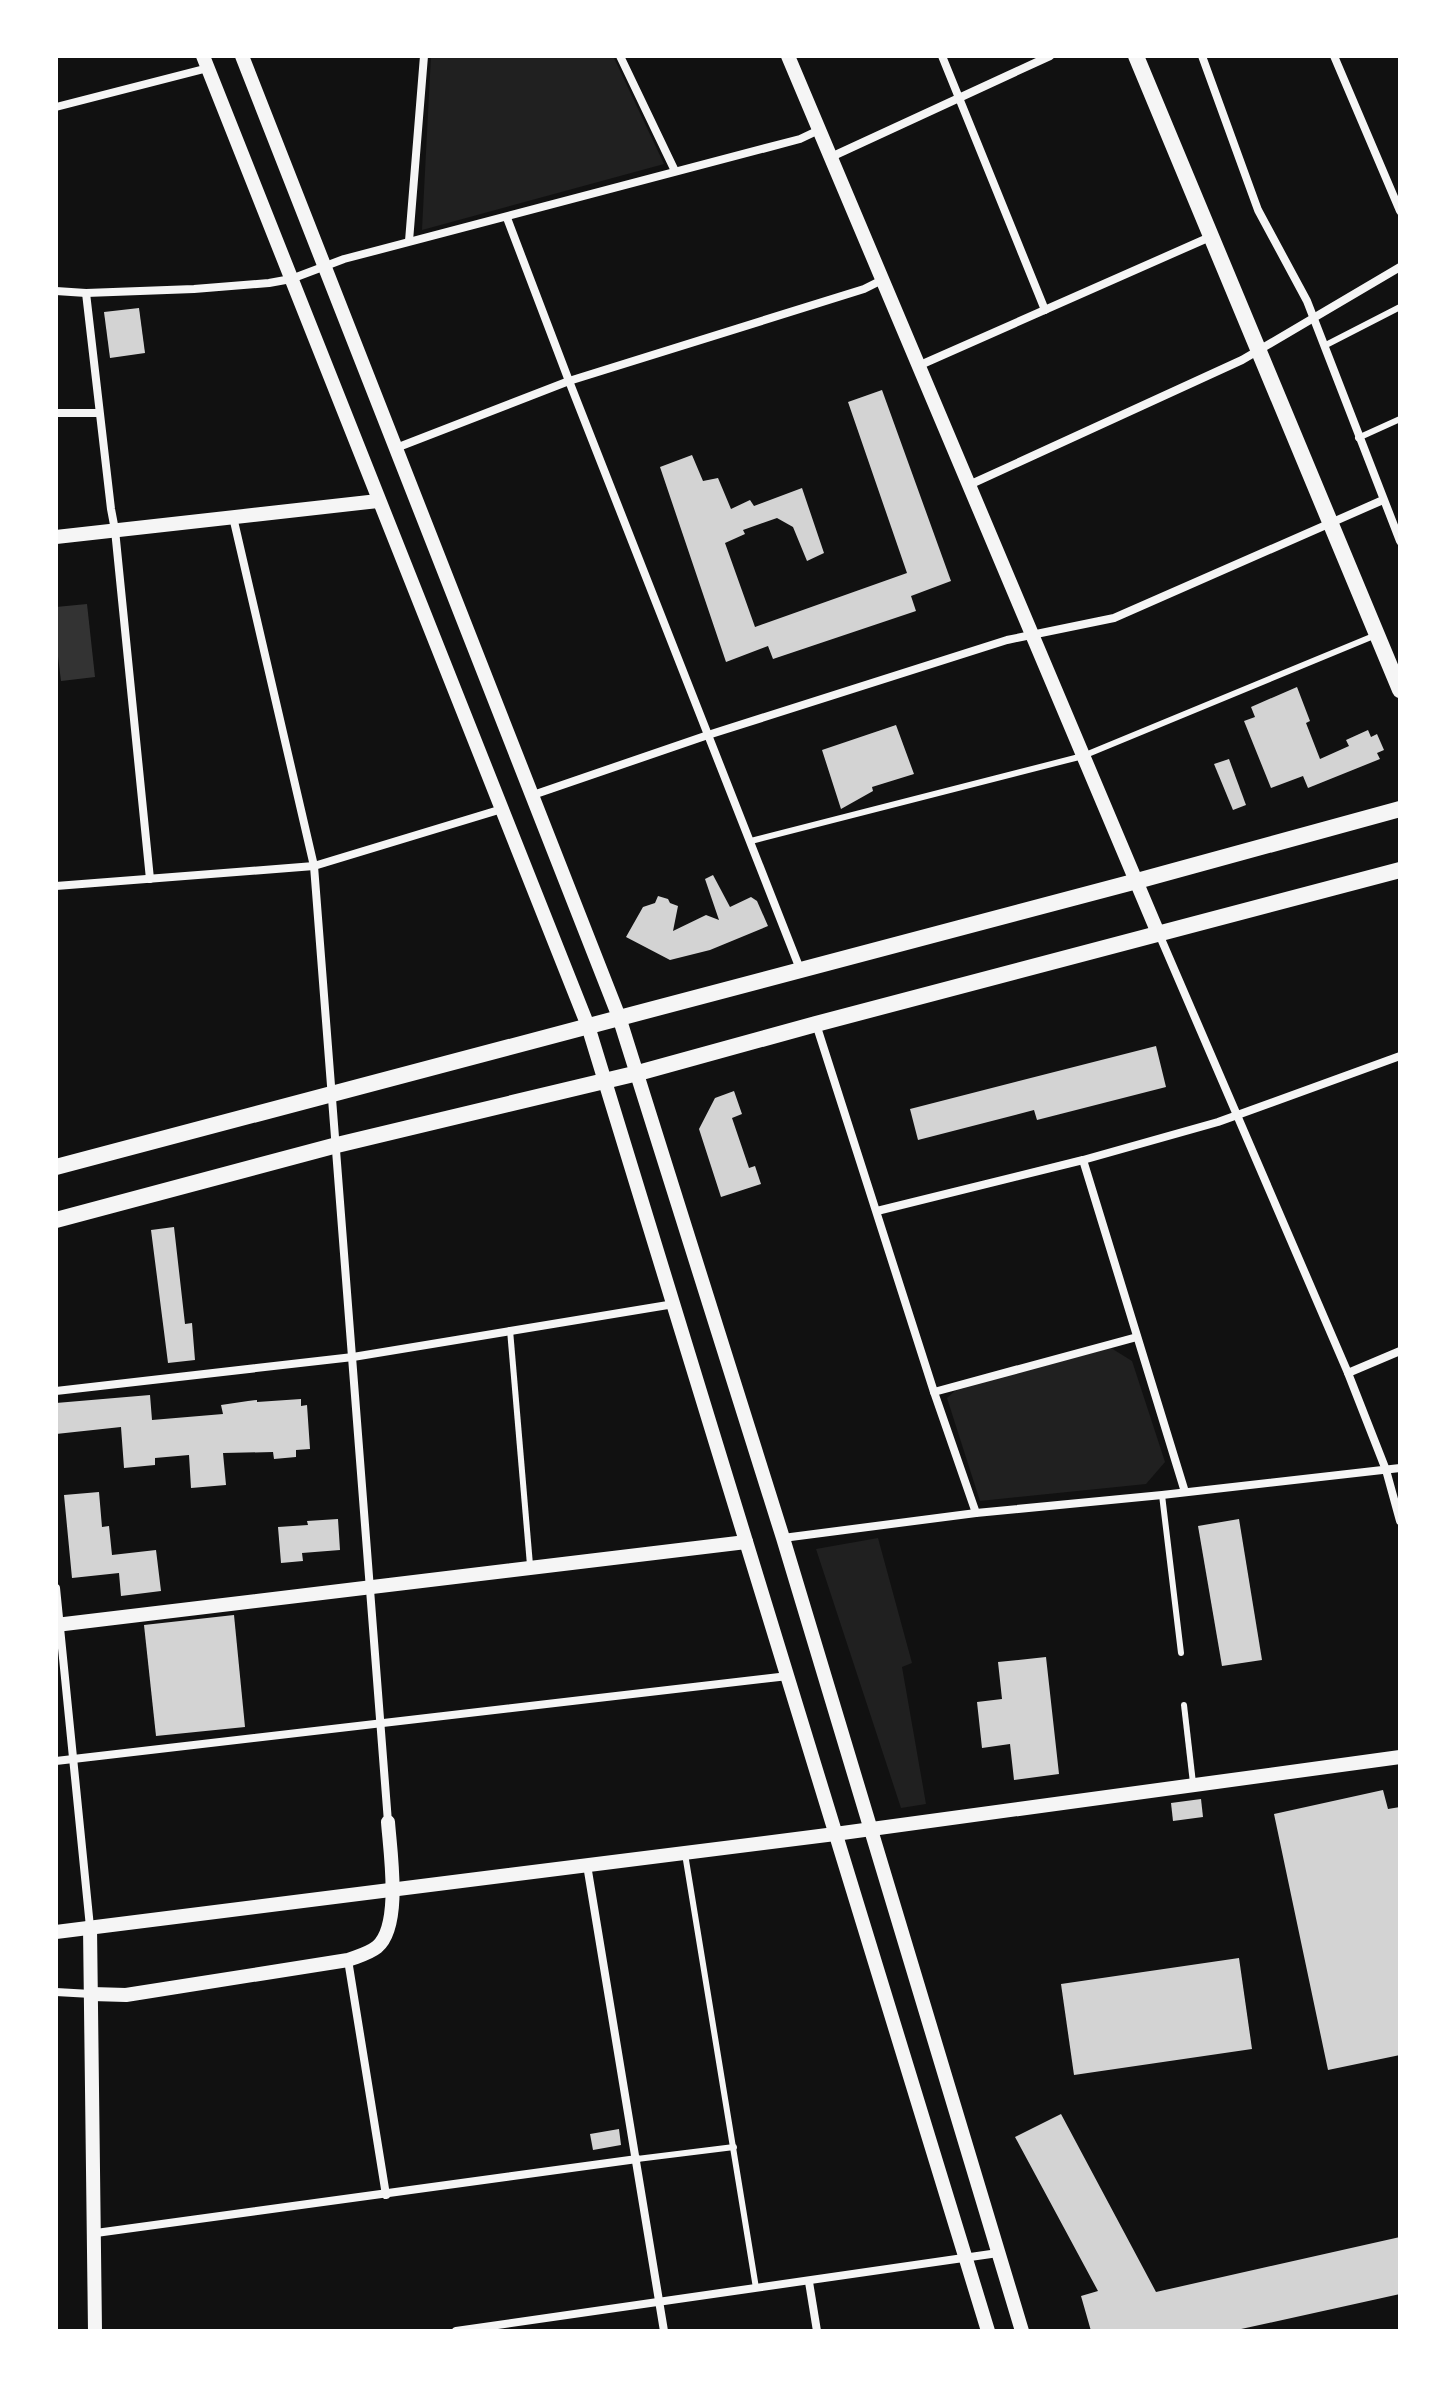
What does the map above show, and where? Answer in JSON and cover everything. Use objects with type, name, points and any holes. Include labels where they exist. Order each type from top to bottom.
[{"type":"main road","points":[[1136,56],[1400,690]]},
{"type":"main road","points":[[56,1167],[1400,809]]},
{"type":"main road","points":[[56,1220],[337,1145],[638,1073],[1400,870]]},
{"type":"street","points":[[242,56],[619,1017],[783,1538],[1022,2331]]},
{"type":"street","points":[[409,241],[424,56]]},
{"type":"street","points":[[620,56],[675,171]]},
{"type":"street","points":[[788,56],[917,367],[1348,1373],[1386,1470],[1400,1521]]},
{"type":"street","points":[[942,56],[1045,310]]},
{"type":"street","points":[[831,157],[1050,56]]},
{"type":"street","points":[[1202,56],[1258,210],[1307,301],[1400,541]]},
{"type":"street","points":[[1334,56],[1400,211]]},
{"type":"street","points":[[56,107],[206,62],[588,1026],[988,2331]]},
{"type":"street","points":[[56,291],[86,293],[194,289],[291,279],[323,265],[800,139],[819,130]]},
{"type":"street","points":[[507,218],[800,969]]},
{"type":"street","points":[[917,367],[1210,237]]},
{"type":"street","points":[[969,485],[1259,351],[1400,267]]},
{"type":"street","points":[[396,448],[569,381],[864,289],[882,280]]},
{"type":"street","points":[[86,293],[115,530],[150,879]]},
{"type":"street","points":[[56,413],[99,413]]},
{"type":"street","points":[[533,795],[708,735],[1007,640],[1114,618],[1383,500]]},
{"type":"street","points":[[56,537],[378,501]]},
{"type":"street","points":[[56,1992],[126,1995],[348,1960],[380,1945],[388,1927],[393,1888],[314,866],[233,517]]},
{"type":"street","points":[[56,886],[314,866],[502,809]]},
{"type":"street","points":[[816,1024],[976,1513]]},
{"type":"street","points":[[877,1211],[1083,1160],[1236,1116],[1400,1056]]},
{"type":"street","points":[[1083,1160],[1185,1492]]},
{"type":"street","points":[[56,1391],[353,1357],[674,1304]]},
{"type":"street","points":[[934,1392],[1137,1337]]},
{"type":"street","points":[[1348,1373],[1400,1351]]},
{"type":"street","points":[[783,1538],[976,1513],[1400,1468]]},
{"type":"street","points":[[58,1625],[746,1542]]},
{"type":"street","points":[[56,1588],[90,1927],[95,2331]]},
{"type":"street","points":[[56,1761],[788,1676]]},
{"type":"street","points":[[56,1932],[835,1834],[1400,1757]]},
{"type":"street","points":[[587,1865],[664,2331]]},
{"type":"street","points":[[348,1960],[386,2195]]},
{"type":"street","points":[[96,2233],[637,2159]]},
{"type":"street","points":[[456,2331],[998,2253]]},
{"type":"street","points":[[809,2282],[817,2331]]},
{"type":"street","points":[[542,2319],[543,2331]]},
{"type":"lane","points":[[1324,346],[1400,307]]},
{"type":"lane","points":[[1358,438],[1400,419]]},
{"type":"lane","points":[[751,841],[1083,756],[1377,634]]},
{"type":"lane","points":[[510,1330],[530,1568]]},
{"type":"lane","points":[[1162,1495],[1181,1653]]},
{"type":"lane","points":[[1184,1705],[1193,1783]]},
{"type":"lane","points":[[685,1853],[756,2288]]},
{"type":"lane","points":[[637,2159],[734,2147]]},
{"type":"shaded area","points":[[431,56],[613,56],[664,164],[422,230]]},
{"type":"shaded area","points":[[87,604],[95,677],[61,681],[56,607]]},
{"type":"shaded area","points":[[1111,1348],[1132,1361],[1165,1462],[1146,1484],[980,1501],[947,1398],[957,1389]]},
{"type":"shaded area","points":[[878,1538],[912,1663],[902,1667],[926,1804],[901,1808],[816,1549]]},
{"type":"building","points":[[139,308],[145,353],[110,358],[104,312]]},
{"type":"building","points":[[882,390],[951,581],[911,596],[916,611],[773,659],[768,646],[726,662],[660,467],[692,455],[703,481],[718,478],[731,509],[750,500],[754,506],[802,488],[824,553],[807,561],[793,527],[777,518],[743,530],[745,534],[725,543],[755,627],[907,573],[848,402]]},
{"type":"building","points":[[1297,687],[1320,759],[1349,746],[1346,740],[1368,730],[1371,737],[1377,734],[1384,750],[1377,753],[1380,759],[1308,788],[1303,776],[1271,788],[1244,721],[1255,717],[1251,707]]},
{"type":"building","points":[[896,725],[914,774],[872,787],[873,791],[841,809],[822,750]]},
{"type":"building","points":[[1229,759],[1246,805],[1233,810],[1214,764]]},
{"type":"building","points":[[713,875],[730,907],[751,897],[757,901],[768,926],[710,950],[670,960],[626,937],[643,907],[655,903],[658,896],[678,906],[673,931],[706,915],[719,920],[705,879]]},
{"type":"building","points":[[1156,1046],[1166,1087],[1037,1120],[1034,1110],[918,1140],[910,1109]]},
{"type":"building","points":[[734,1091],[742,1114],[732,1118],[749,1168],[755,1166],[761,1184],[721,1197],[699,1129],[715,1098]]},
{"type":"building","points":[[174,1227],[185,1324],[192,1323],[195,1360],[168,1363],[151,1230]]},
{"type":"building","points":[[150,1395],[152,1420],[223,1414],[221,1405],[248,1401],[301,1399],[301,1406],[307,1405],[310,1449],[296,1450],[296,1457],[274,1459],[273,1452],[223,1453],[226,1485],[191,1488],[189,1455],[155,1458],[155,1465],[124,1468],[121,1427],[56,1434],[56,1403]]},
{"type":"building","points":[[99,1492],[102,1527],[109,1526],[112,1555],[156,1550],[161,1591],[121,1596],[119,1573],[72,1578],[64,1495]]},
{"type":"building","points":[[338,1519],[340,1550],[302,1553],[303,1561],[281,1563],[278,1527]]},
{"type":"building","points":[[1239,1519],[1262,1660],[1222,1666],[1198,1526]]},
{"type":"building","points":[[234,1615],[245,1727],[156,1736],[144,1625]]},
{"type":"building","points":[[1046,1657],[1059,1774],[1014,1780],[1010,1744],[982,1748],[977,1702],[1002,1699],[998,1662]]},
{"type":"building","points":[[1383,1790],[1388,1809],[1400,1807],[1400,2055],[1328,2070],[1274,1814]]},
{"type":"building","points":[[1201,1799],[1203,1817],[1173,1821],[1171,1803]]},
{"type":"building","points":[[1239,1958],[1252,2049],[1074,2075],[1061,1984]]},
{"type":"building","points":[[1061,2114],[1156,2292],[1400,2237],[1400,2294],[1232,2331],[1091,2331],[1081,2296],[1098,2291],[1015,2137]]},
{"type":"building","points":[[619,2129],[621,2145],[593,2150],[590,2134]]}]
